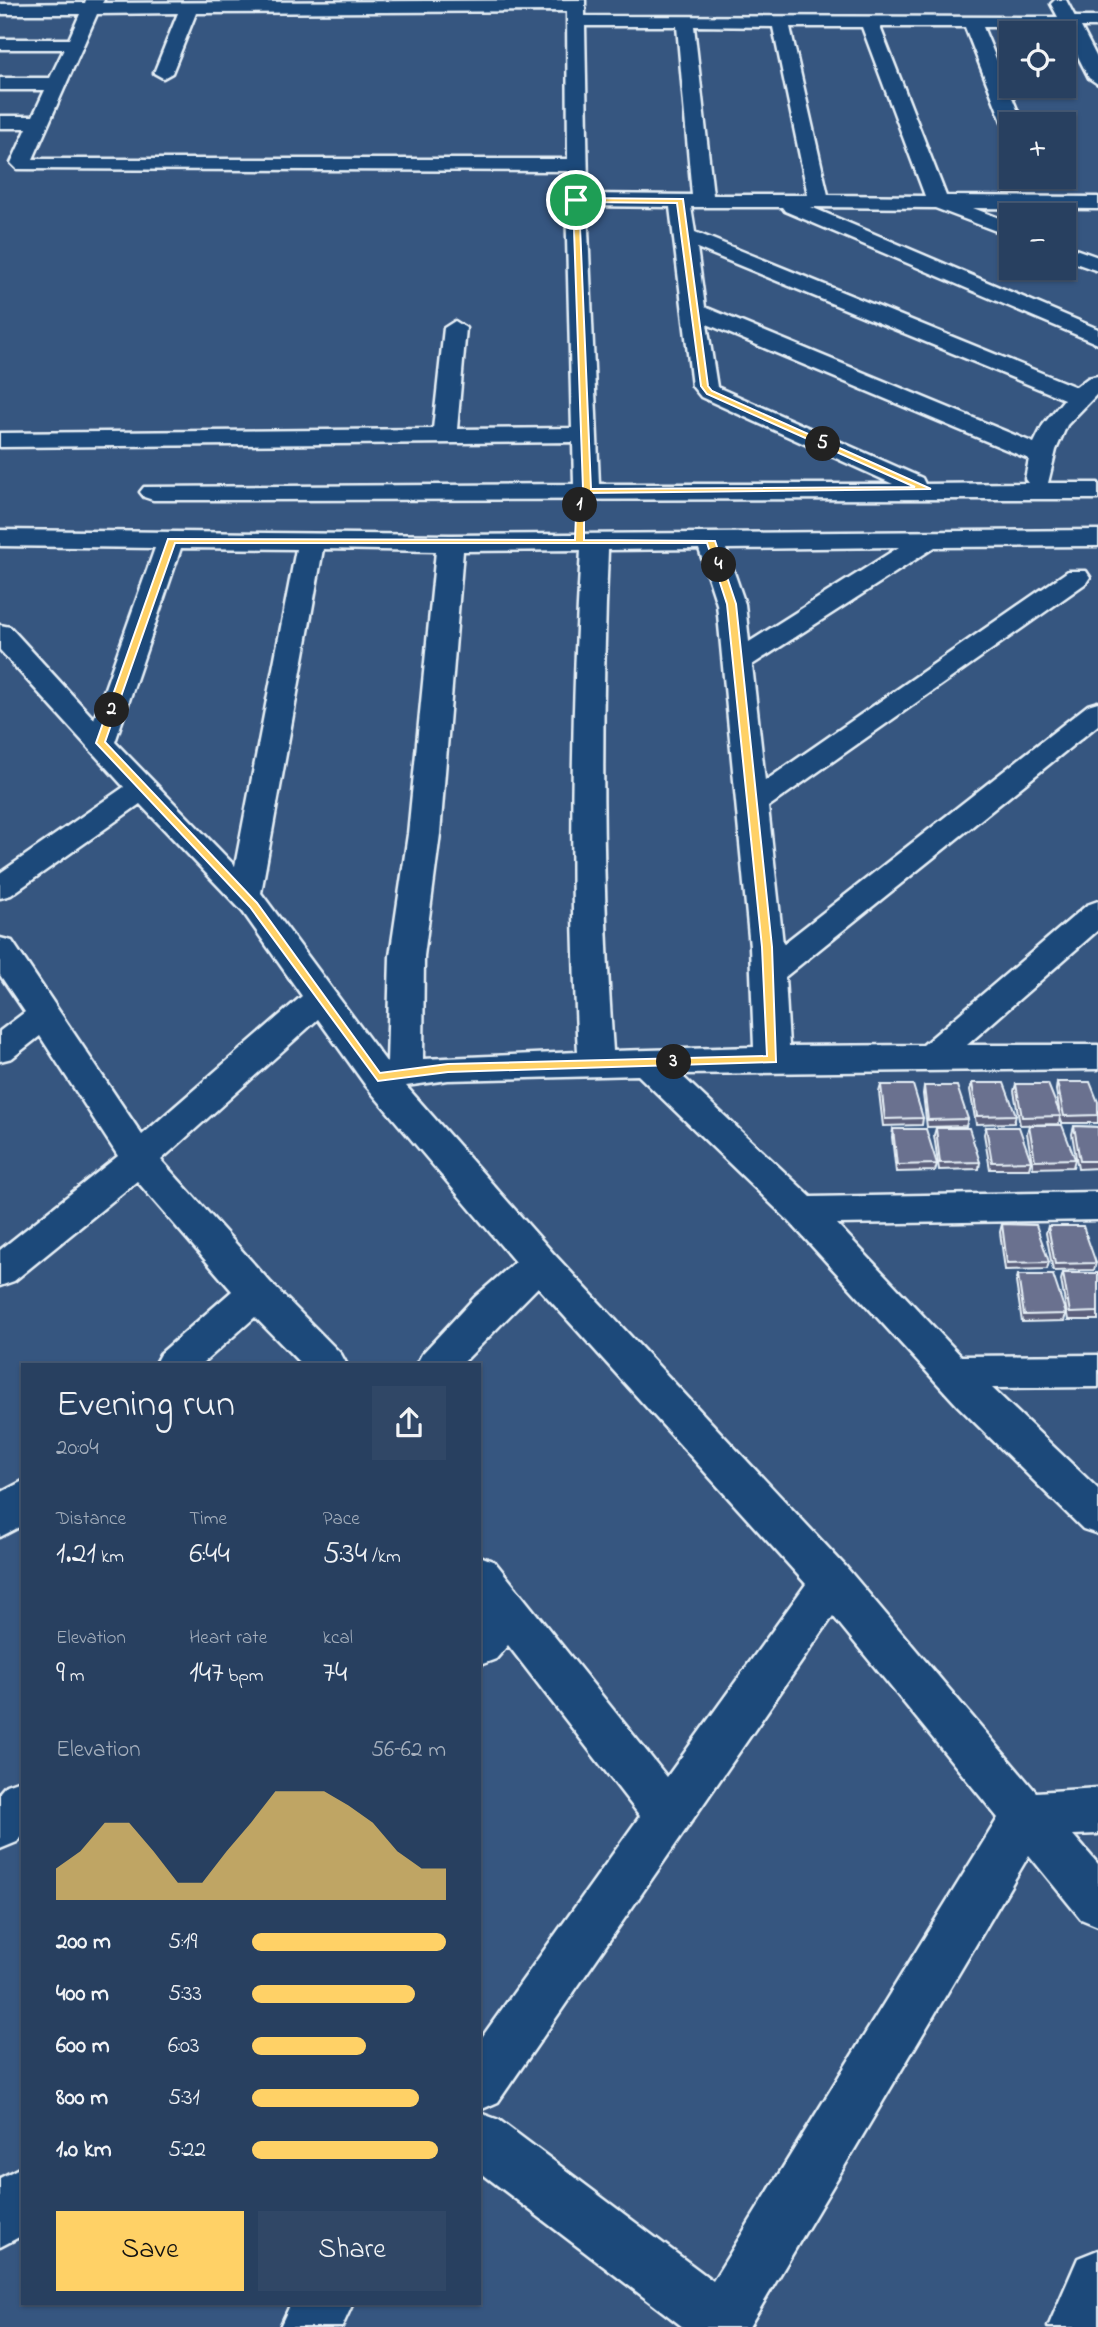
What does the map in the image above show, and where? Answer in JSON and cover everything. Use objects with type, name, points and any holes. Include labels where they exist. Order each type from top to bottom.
[{"type":"street","points":[[1058,0],[1070,21]]},
{"type":"street","points":[[0,9],[93,4],[189,8],[475,3],[576,9],[685,21],[999,22]]},
{"type":"street","points":[[93,4],[21,163],[24,165],[578,166]]},
{"type":"street","points":[[163,73],[189,8]]},
{"type":"street","points":[[576,9],[576,200],[587,542],[587,922],[596,1064]]},
{"type":"street","points":[[780,20],[819,201]]},
{"type":"street","points":[[685,21],[691,201],[685,236],[704,386],[709,392],[927,489]]},
{"type":"street","points":[[869,21],[938,202],[999,226]]},
{"type":"street","points":[[972,22],[1008,112]]},
{"type":"street","points":[[1076,22],[1098,22]]},
{"type":"street","points":[[1076,32],[1098,78]]},
{"type":"street","points":[[0,44],[75,44]]},
{"type":"street","points":[[0,84],[57,84]]},
{"type":"street","points":[[0,122],[40,122]]},
{"type":"street","points":[[576,200],[938,202],[1042,194],[1098,203]]},
{"type":"street","points":[[778,201],[1098,337]]},
{"type":"street","points":[[685,236],[1088,389],[1061,414],[1041,455],[1037,489],[1051,538],[1084,584],[752,804]]},
{"type":"street","points":[[1076,256],[1098,265]]},
{"type":"street","points":[[695,311],[1041,455]]},
{"type":"street","points":[[444,436],[455,328]]},
{"type":"street","points":[[0,440],[585,435]]},
{"type":"street","points":[[153,492],[927,489],[1098,491]]},
{"type":"street","points":[[0,538],[450,543],[1098,538]]},
{"type":"street","points":[[737,663],[930,539]]},
{"type":"street","points":[[100,743],[171,540]]},
{"type":"street","points":[[710,541],[731,604],[768,973],[772,1060]]},
{"type":"street","points":[[245,895],[311,542]]},
{"type":"street","points":[[391,1075],[424,834],[450,543]]},
{"type":"street","points":[[0,633],[245,895],[321,998],[391,1075],[539,1263],[832,1582],[1098,1902]]},
{"type":"street","points":[[768,973],[1098,711]]},
{"type":"street","points":[[0,888],[144,787]]},
{"type":"street","points":[[932,1057],[1098,912]]},
{"type":"street","points":[[0,949],[139,1159],[256,1293],[325,1363]]},
{"type":"street","points":[[0,1271],[139,1159],[321,998]]},
{"type":"street","points":[[0,1049],[44,1015]]},
{"type":"street","points":[[391,1075],[448,1068],[596,1064],[932,1057],[1098,1057]]},
{"type":"street","points":[[647,1063],[802,1211],[952,1372],[1098,1516]]},
{"type":"street","points":[[802,1211],[1098,1206]]},
{"type":"street","points":[[438,1363],[488,1308],[539,1263]]},
{"type":"street","points":[[176,1363],[256,1293]]},
{"type":"street","points":[[952,1372],[1098,1371]]},
{"type":"street","points":[[0,1519],[21,1501]]},
{"type":"street","points":[[481,1576],[668,1815]]},
{"type":"street","points":[[481,2083],[832,1582]]},
{"type":"street","points":[[481,1645],[508,1611]]},
{"type":"street","points":[[0,1826],[21,1803]]},
{"type":"street","points":[[1026,1815],[1098,1811]]},
{"type":"street","points":[[481,2140],[719,2324],[1026,1815]]},
{"type":"street","points":[[0,2220],[21,2195]]},
{"type":"street","points":[[1076,2327],[1098,2278]]},
{"type":"street","points":[[308,2327],[324,2305]]},
{"type":"building","points":[[1057,1082],[1090,1082],[1098,1102],[1098,1115],[1064,1116]]},
{"type":"building","points":[[972,1083],[1004,1083],[1016,1115],[977,1116]]},
{"type":"building","points":[[1016,1084],[1048,1084],[1061,1116],[1022,1117]]},
{"type":"building","points":[[881,1085],[913,1085],[923,1118],[885,1119]]},
{"type":"building","points":[[924,1086],[957,1086],[968,1119],[928,1120]]},
{"type":"building","points":[[1029,1125],[1062,1125],[1075,1159],[1035,1160]]},
{"type":"building","points":[[1074,1126],[1098,1127],[1098,1161],[1080,1161]]},
{"type":"building","points":[[986,1127],[1019,1127],[1031,1161],[992,1162]]},
{"type":"building","points":[[936,1128],[969,1128],[980,1162],[940,1163]]},
{"type":"building","points":[[893,1129],[926,1129],[937,1164],[897,1165]]},
{"type":"building","points":[[1002,1224],[1036,1225],[1049,1262],[1007,1263]]},
{"type":"building","points":[[1048,1226],[1083,1226],[1096,1263],[1055,1264]]},
{"type":"building","points":[[1063,1273],[1098,1273],[1098,1312],[1070,1313]]},
{"type":"building","points":[[1018,1275],[1053,1275],[1066,1314],[1024,1315]]},
{"type":"route","points":[[576,200],[587,491],[580,491],[579,542],[171,540],[100,743],[254,905],[378,1077],[448,1068],[772,1060],[767,947],[731,604],[710,541],[579,542],[580,491],[587,491],[672,491],[927,489],[709,392],[704,386],[680,201],[576,200]]}]
